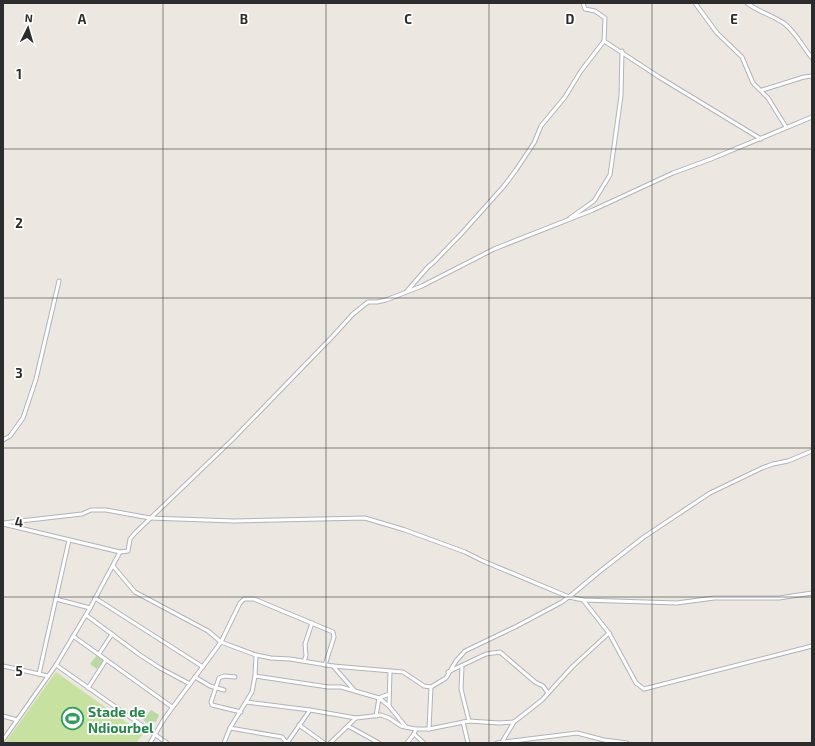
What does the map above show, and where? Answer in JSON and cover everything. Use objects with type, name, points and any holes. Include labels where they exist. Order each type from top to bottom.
[{"type":"street","points":[[407,291],[504,186],[534,143],[541,126],[565,97],[581,71],[604,41],[606,18],[595,11],[585,9],[583,3]]},
{"type":"street","points":[[695,3],[717,33],[742,57],[753,83],[762,90],[786,127]]},
{"type":"street","points":[[747,3],[786,25],[812,58]]},
{"type":"street","points":[[604,41],[622,51],[659,77],[761,139]]},
{"type":"street","points":[[565,221],[594,201],[610,175],[621,96],[622,51]]},
{"type":"street","points":[[762,90],[812,76]]},
{"type":"street","points":[[3,523],[120,552],[128,550],[130,539],[150,518],[232,440],[353,314],[368,302],[386,300],[422,286],[494,249],[592,210],[673,173],[761,139],[812,117]]},
{"type":"street","points":[[3,440],[10,436],[23,418],[36,378],[59,281]]},
{"type":"street","points":[[113,566],[135,592],[208,631],[221,642],[256,655],[271,658],[333,666],[403,672],[424,686],[431,687],[446,678],[448,672],[460,656],[470,648],[517,626],[569,597],[644,537],[710,493],[762,468],[788,461],[812,451]]},
{"type":"street","points":[[3,523],[82,514],[91,510],[106,510],[150,518],[234,521],[366,518],[405,530],[465,552],[569,597],[583,600],[677,603],[714,598],[779,598],[812,593]]},
{"type":"street","points":[[39,674],[69,540]]},
{"type":"street","points":[[3,740],[56,665],[90,608],[120,552]]},
{"type":"street","points":[[94,598],[203,667]]},
{"type":"street","points":[[150,743],[156,735],[161,722],[221,642],[240,603],[248,598],[254,599],[333,632],[335,635],[325,665]]},
{"type":"street","points":[[56,599],[90,608]]},
{"type":"street","points":[[583,600],[609,633],[636,683],[644,689],[812,646]]},
{"type":"street","points":[[86,615],[160,668],[190,684]]},
{"type":"street","points":[[304,662],[306,654],[305,644],[312,623]]},
{"type":"street","points":[[502,742],[514,722],[542,700],[572,667],[609,633]]},
{"type":"street","points":[[99,654],[112,634]]},
{"type":"street","points":[[73,636],[172,707]]},
{"type":"street","points":[[448,672],[462,667],[486,654],[500,652],[535,682],[543,686],[548,693]]},
{"type":"street","points":[[224,743],[230,728],[252,692],[255,676],[256,655]]},
{"type":"street","points":[[88,688],[106,660]]},
{"type":"street","points":[[56,665],[167,743]]},
{"type":"street","points":[[3,666],[48,676]]},
{"type":"street","points":[[333,666],[354,690]]},
{"type":"street","points":[[462,667],[461,689],[469,721]]},
{"type":"street","points":[[389,706],[390,671]]},
{"type":"street","points":[[255,676],[328,687],[341,687],[379,698],[389,706],[406,727]]},
{"type":"street","points":[[195,677],[215,688],[224,690]]},
{"type":"street","points":[[234,677],[220,677],[215,688],[211,704],[241,712]]},
{"type":"street","points":[[429,729],[431,687]]},
{"type":"street","points":[[379,698],[389,694]]},
{"type":"street","points":[[376,716],[379,698]]},
{"type":"street","points":[[246,702],[310,710],[356,718],[381,715],[389,718],[401,726],[416,729],[429,729],[469,721],[499,723],[514,722]]},
{"type":"street","points":[[230,728],[282,737],[287,743],[310,710]]},
{"type":"street","points":[[3,716],[17,720]]},
{"type":"street","points":[[330,743],[356,718]]},
{"type":"street","points":[[463,722],[468,743]]},
{"type":"street","points":[[299,725],[324,743]]},
{"type":"street","points":[[348,726],[379,743]]},
{"type":"street","points":[[407,743],[416,729]]},
{"type":"street","points":[[497,743],[577,733],[604,740],[627,743]]},
{"type":"street","points":[[414,734],[424,743]]},
{"type":"green space","points":[[97,655],[104,660],[97,669],[90,664]]},
{"type":"green space","name":"Stade de Ndiourbel","points":[[56,672],[143,734],[136,743],[5,743]]},
{"type":"green space","points":[[151,710],[159,715],[156,722],[153,722],[150,725],[143,720]]},
{"type":"place","name":"Stade de Ndiourbel","points":[[72,719]]}]
